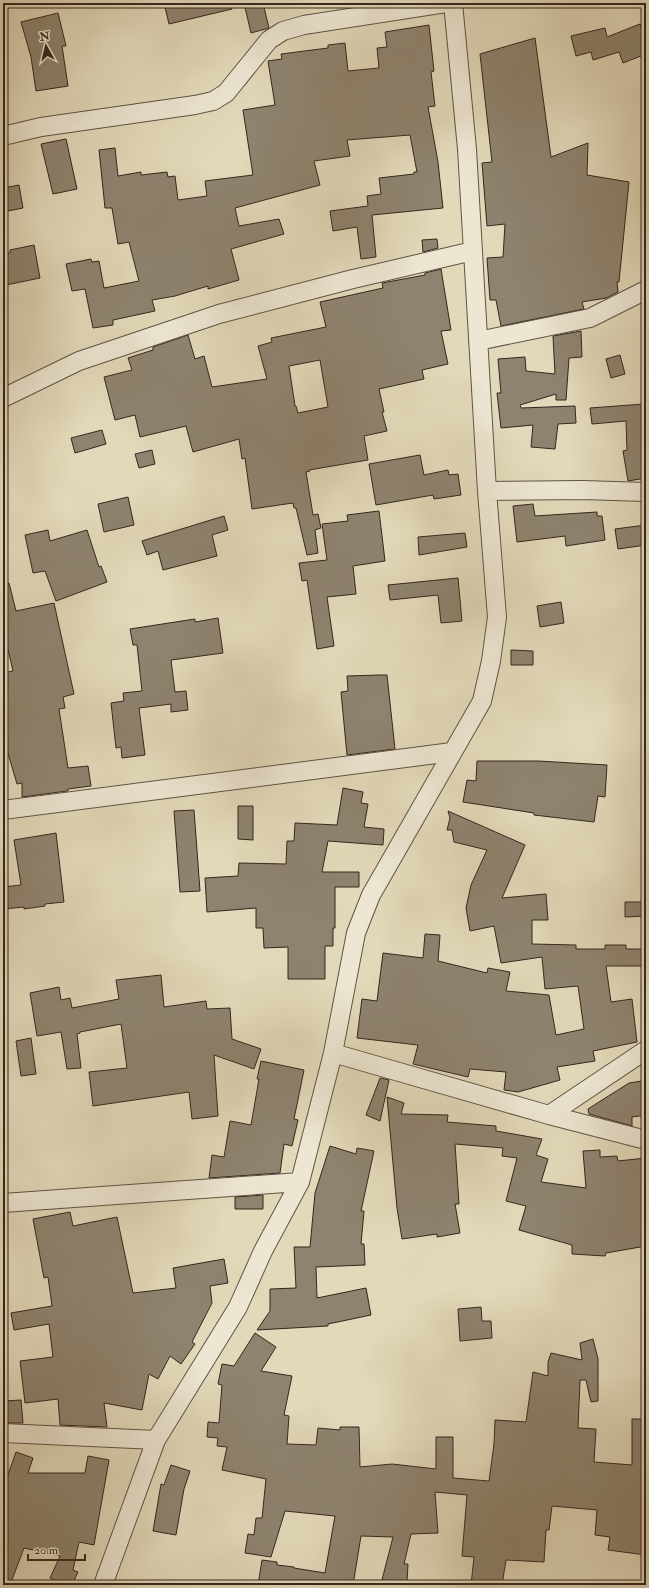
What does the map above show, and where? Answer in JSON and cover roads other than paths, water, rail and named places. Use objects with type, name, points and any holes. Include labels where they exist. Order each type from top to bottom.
[{"type":"street","points":[[3,136],[41,127],[213,101],[226,93],[269,40],[283,31],[304,25],[446,3]]},
{"type":"street","points":[[103,1585],[156,1440],[238,1307],[263,1251],[300,1182],[333,1053],[356,933],[371,895],[482,701],[491,661],[497,618],[487,491],[467,149],[453,3]]},
{"type":"street","points":[[3,398],[79,361],[219,314],[353,279],[473,251]]},
{"type":"street","points":[[478,340],[590,318],[646,290]]},
{"type":"street","points":[[487,491],[583,490],[646,492]]},
{"type":"street","points":[[3,810],[452,752]]},
{"type":"street","points":[[549,1115],[646,1050]]},
{"type":"street","points":[[333,1053],[549,1115],[646,1140]]},
{"type":"street","points":[[3,1203],[300,1182]]},
{"type":"street","points":[[3,1433],[156,1440]]}]
